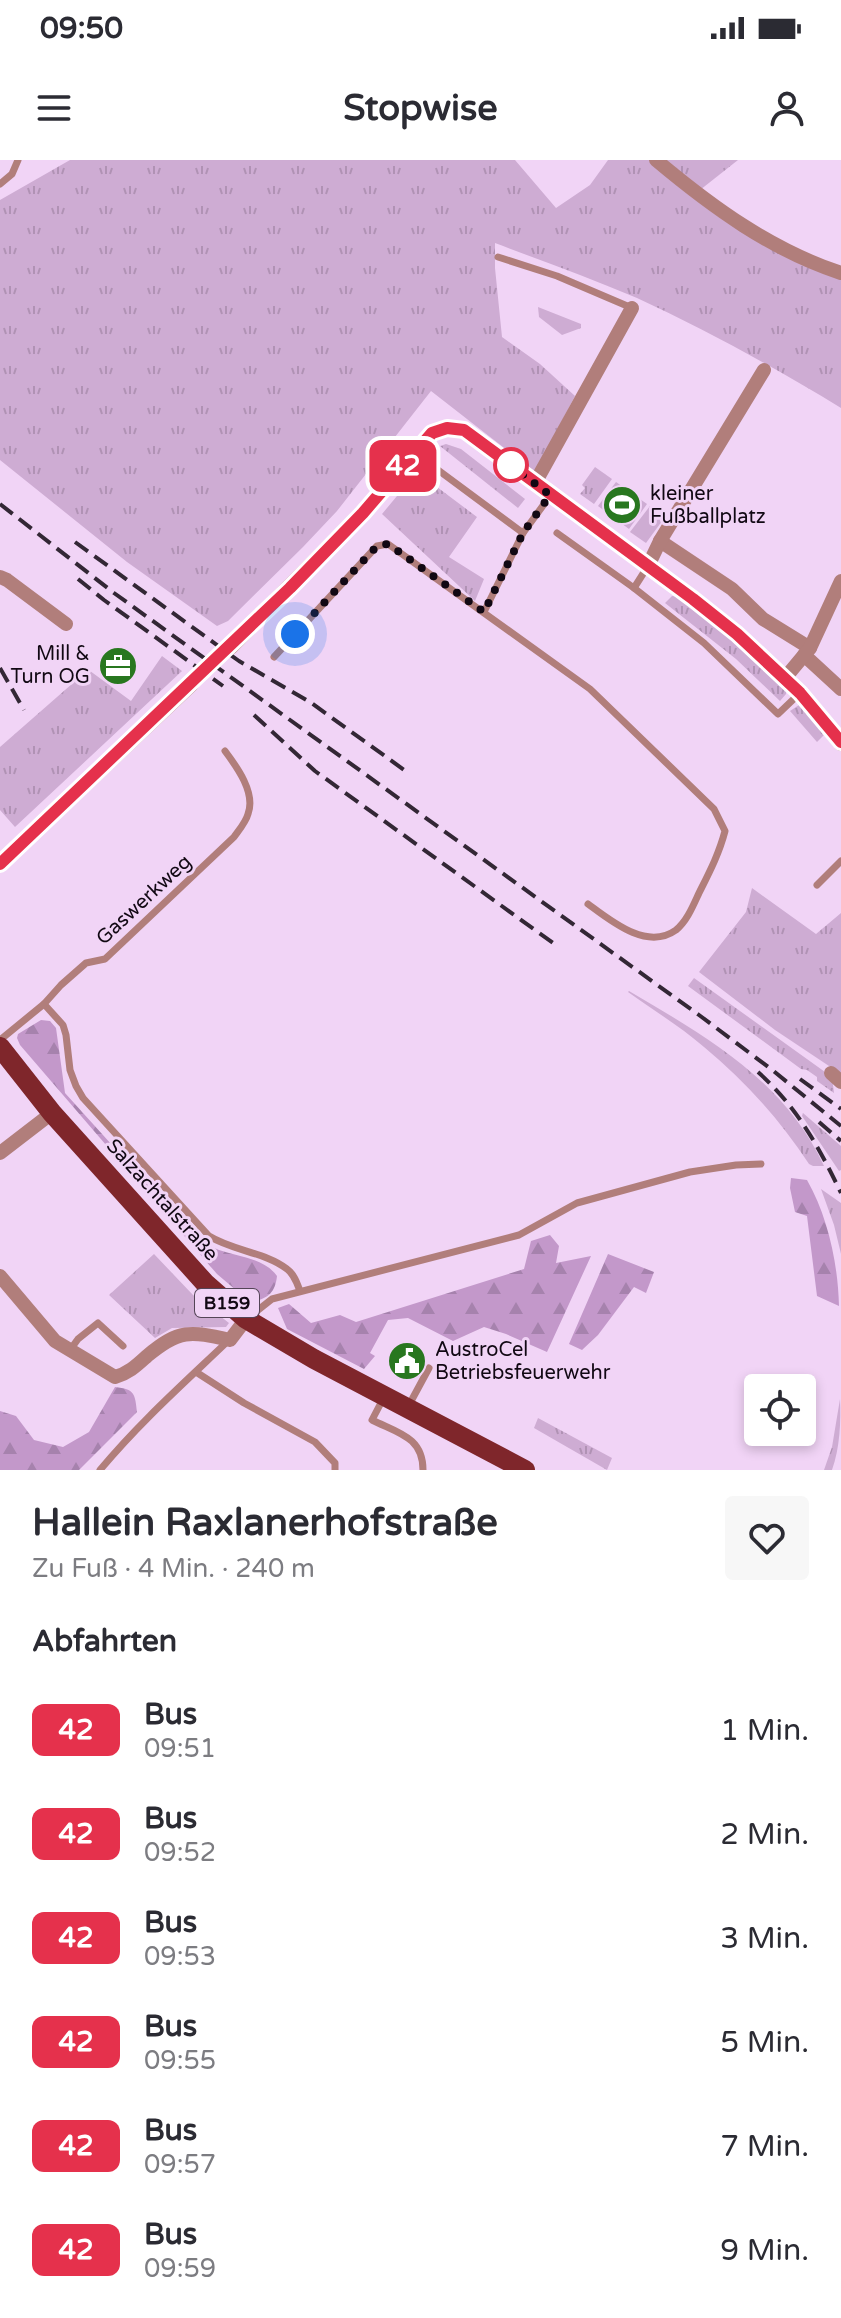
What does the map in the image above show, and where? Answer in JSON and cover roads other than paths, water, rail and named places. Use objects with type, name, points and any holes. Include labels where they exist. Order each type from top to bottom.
[{"type":"main road","name":"Salzachtalstraße","points":[[0,1047],[52,1113],[205,1283],[246,1319],[314,1359],[525,1470]]},
{"type":"street","points":[[656,160],[695,193],[742,225],[815,264],[841,273]]},
{"type":"street","points":[[535,483],[632,308]]},
{"type":"street","points":[[648,566],[660,541],[764,370]]},
{"type":"street","points":[[230,647],[363,513],[432,433],[447,428],[464,430],[726,625],[800,693],[841,743]]},
{"type":"street","points":[[660,541],[732,589],[763,619],[807,652],[841,689]]},
{"type":"street","points":[[0,577],[66,624]]},
{"type":"street","points":[[785,678],[807,652],[841,581]]},
{"type":"street","points":[[0,864],[191,684]]},
{"type":"street","points":[[0,1153],[52,1113]]},
{"type":"street","points":[[0,1276],[55,1341],[115,1377],[127,1374],[163,1343],[179,1335],[206,1335],[230,1340],[246,1319]]},
{"type":"lane","points":[[0,184],[12,174],[18,160]]},
{"type":"lane","points":[[498,257],[557,276],[632,308]]},
{"type":"lane","points":[[438,470],[523,533]]},
{"type":"lane","points":[[484,612],[523,533],[550,495]]},
{"type":"lane","points":[[557,533],[704,643],[778,714],[800,693]]},
{"type":"lane","points":[[274,657],[377,546],[388,544],[590,689],[714,809],[725,831],[720,851],[678,929],[664,936],[633,933],[588,904]]},
{"type":"lane","points":[[634,588],[648,566]]},
{"type":"lane","name":"Gaswerkweg","points":[[0,1040],[44,1004],[86,963],[105,959],[234,837],[248,815],[250,805],[247,788],[225,751]]},
{"type":"lane","points":[[817,885],[841,861]]},
{"type":"lane","points":[[44,1004],[63,1025],[70,1070],[83,1098],[209,1236],[224,1245],[289,1269],[300,1291]]},
{"type":"lane","points":[[246,1319],[272,1299],[519,1235],[577,1203],[676,1175],[761,1164]]},
{"type":"lane","points":[[70,1350],[98,1323],[123,1346]]},
{"type":"lane","points":[[100,1470],[131,1435],[230,1340]]},
{"type":"lane","points":[[408,1407],[429,1368]]},
{"type":"lane","points":[[196,1372],[315,1442],[335,1463],[335,1470]]},
{"type":"lane","points":[[385,1395],[372,1420],[414,1442],[423,1456],[423,1470]]},
{"type":"tunnel","points":[[191,684],[230,647]]},
{"type":"railway","points":[[0,504],[114,593],[699,1015],[841,1126]]},
{"type":"railway","points":[[75,542],[239,661],[310,702],[407,772]]},
{"type":"railway","points":[[78,579],[223,686]]},
{"type":"railway","points":[[0,668],[24,710]]},
{"type":"railway","points":[[254,715],[315,771],[553,943]]},
{"type":"railway","points":[[758,1072],[806,1128],[841,1193]]},
{"type":"railway","points":[[800,1079],[841,1109]]},
{"type":"railway","points":[[819,1122],[841,1141]]},
{"type":"place","name":"kleiner Fußballplatz","points":[[622,505]]},
{"type":"place","name":"Mill & Turn OG","points":[[118,666]]},
{"type":"place","name":"AustroCel Betriebsfeuerwehr","points":[[407,1361]]}]
